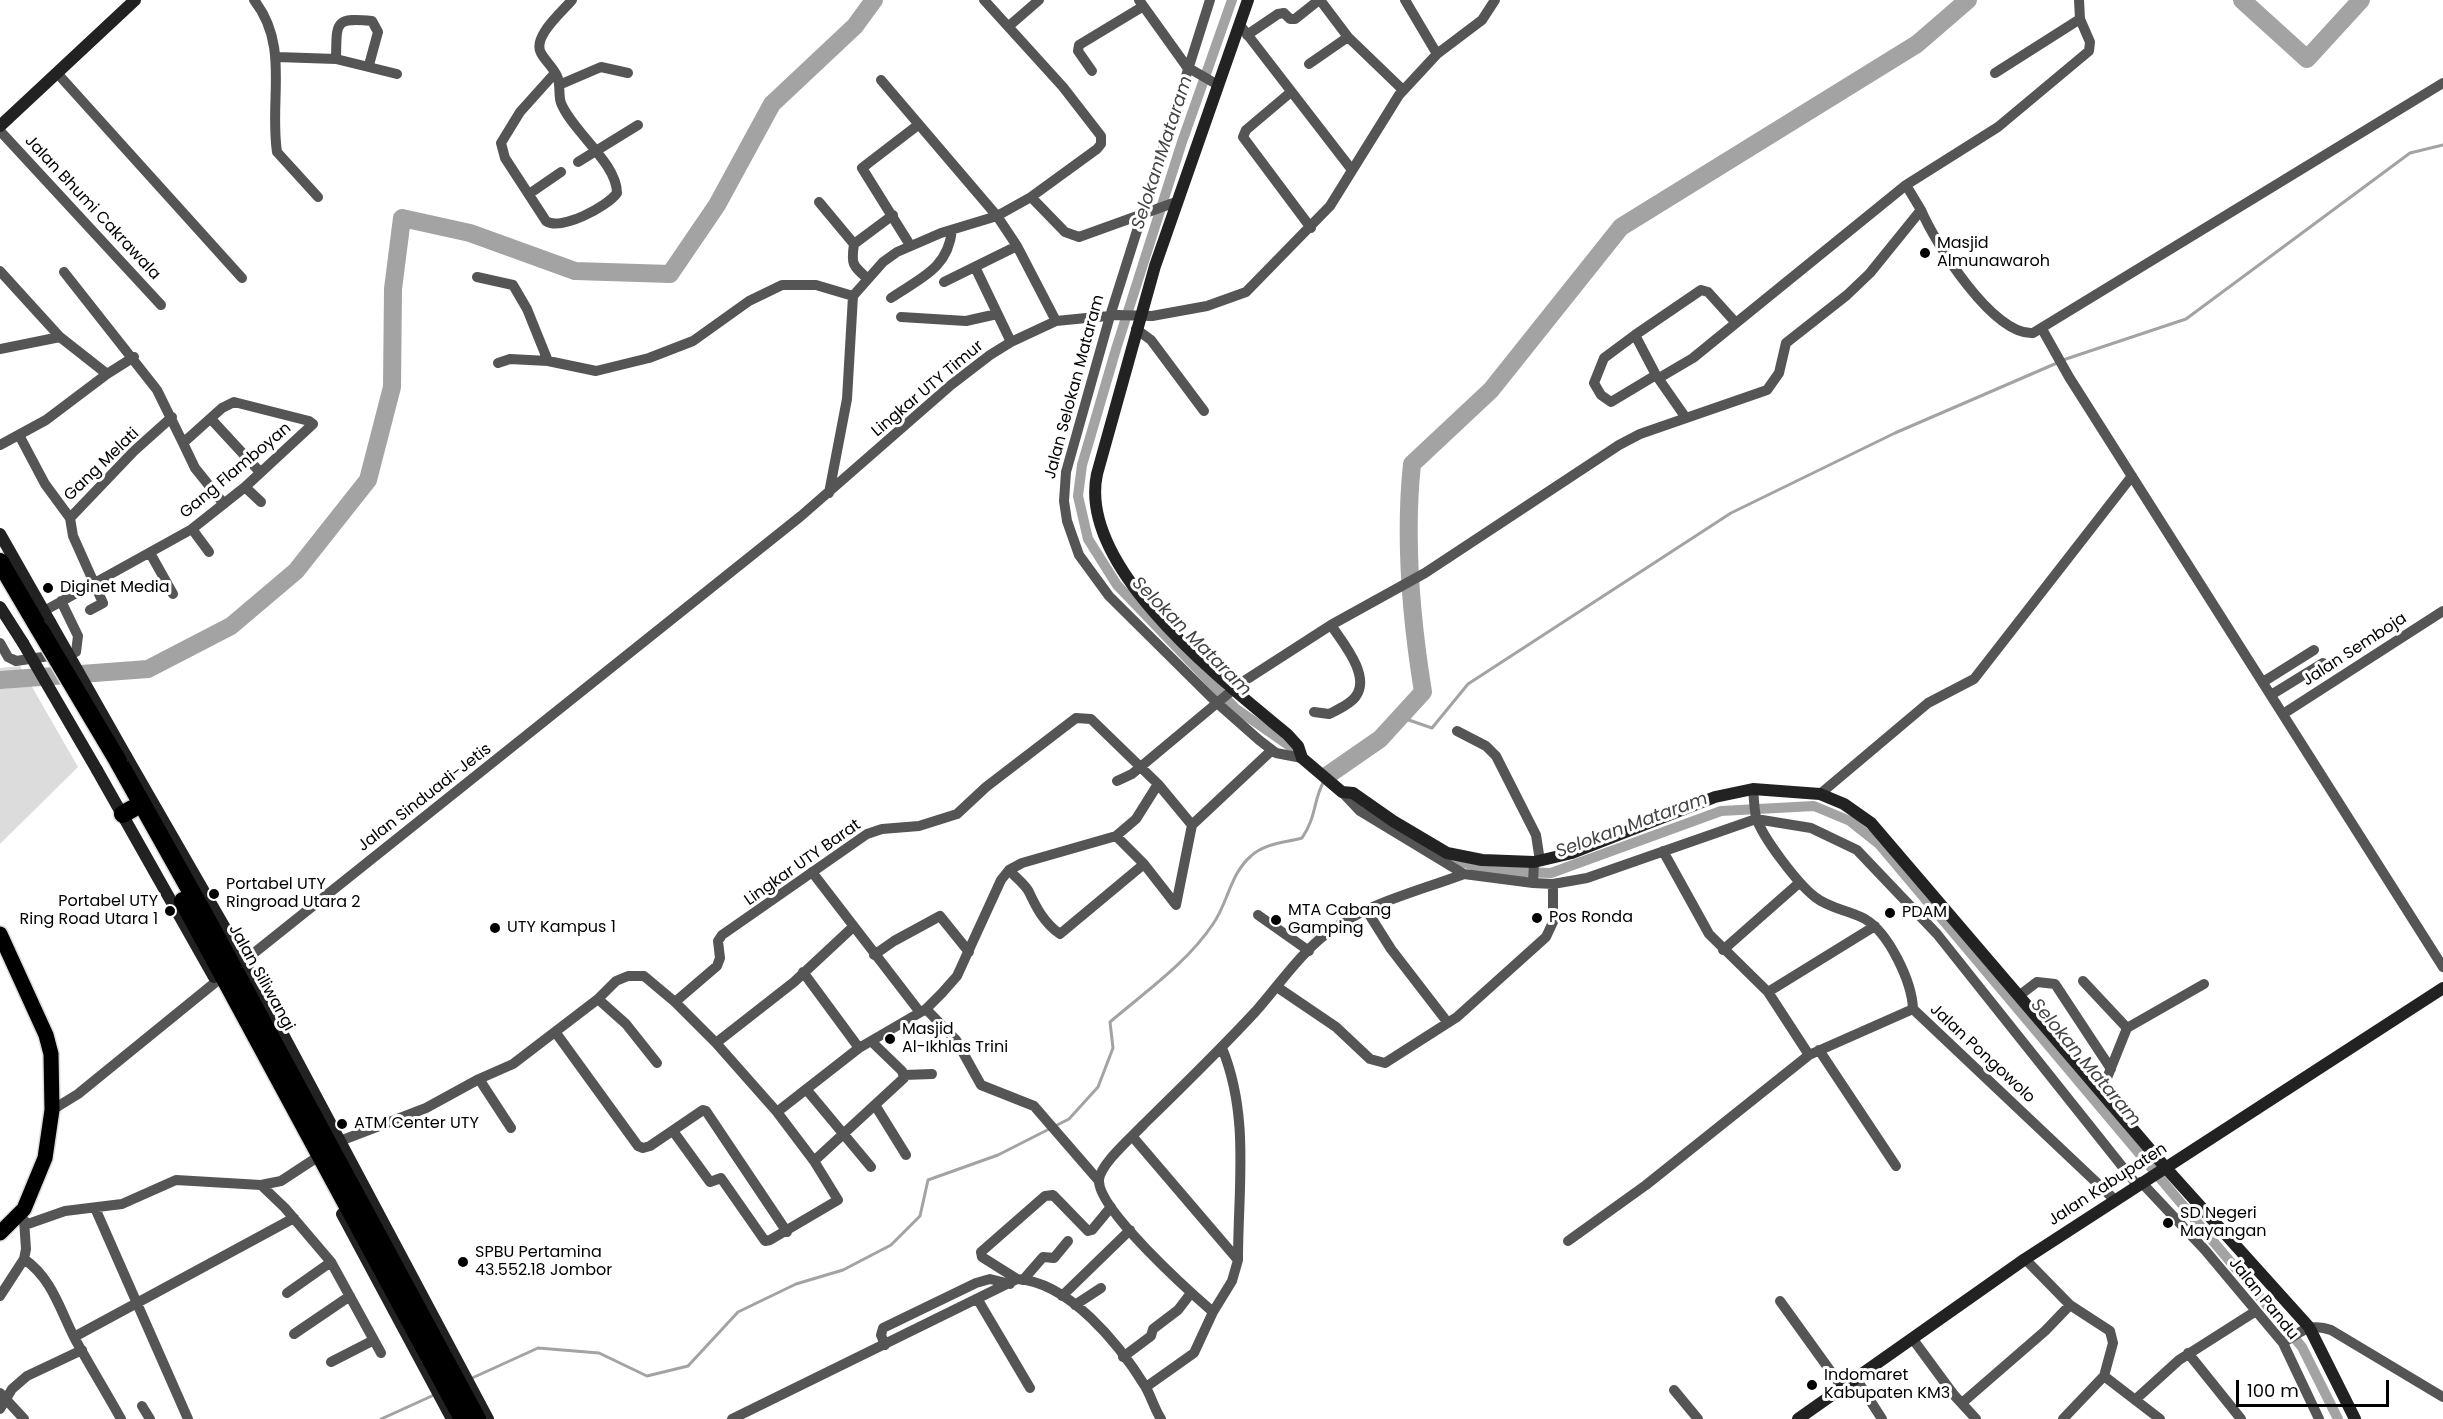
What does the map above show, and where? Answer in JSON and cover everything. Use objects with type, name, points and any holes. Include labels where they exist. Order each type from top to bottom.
[{"type":"highway","name":"Jalan Siliwangi","points":[[0,562],[112,764],[127,812],[434,1352],[477,1419]]},
{"type":"highway","name":"Jalan Siliwangi","points":[[0,581],[38,629]]},
{"type":"highway","name":"Jalan Siliwangi","points":[[112,764],[132,786],[156,828],[434,1352],[463,1419]]},
{"type":"highway","points":[[132,786],[154,804],[156,828]]},
{"type":"main road","points":[[0,934],[46,1035],[51,1054],[52,1110],[45,1158],[24,1217],[0,1233]]},
{"type":"street","points":[[254,0],[270,28],[278,57],[277,152],[318,197]]},
{"type":"street","points":[[555,73],[520,112],[501,142],[505,158],[546,221],[553,225],[563,225],[614,197],[617,186],[561,103],[560,85],[555,73],[541,53],[539,44],[542,37],[572,0]]},
{"type":"street","points":[[829,494],[847,399],[854,296],[867,279],[890,257],[910,245],[997,216],[1030,197],[1101,144],[1101,136],[1063,87],[984,0]]},
{"type":"street","points":[[1009,26],[1039,0]]},
{"type":"street","name":"Jalan Selokan Mataram","points":[[1210,0],[1066,472],[1064,488],[1067,521],[1079,555],[1109,596],[1217,701],[1272,750],[1284,756],[1305,761],[1344,791],[1360,811],[1464,874],[1535,870],[1553,884],[1587,878],[1756,814],[1810,828],[1857,850],[1937,934],[2140,1183]]},
{"type":"street","points":[[1248,0],[1244,30],[1213,82],[1173,202],[1139,316],[1095,482],[1102,528],[1110,552],[1123,572],[1195,654],[1232,691],[1293,740],[1305,761]]},
{"type":"street","points":[[1244,30],[1278,14],[1284,13],[1290,20],[1294,19],[1320,0],[1348,37],[1403,90]]},
{"type":"street","points":[[1405,0],[1437,54]]},
{"type":"street","name":"Lingkar UTY Timur","points":[[625,659],[829,494],[951,385],[1011,342],[1056,321],[1113,316],[1152,316],[1207,306],[1246,292],[1330,206],[1403,90],[1437,54],[1477,26],[1495,0]]},
{"type":"street","points":[[1736,323],[1708,292],[1701,290],[1604,358],[1594,382],[1595,387],[1611,402],[1693,358],[1906,185],[1998,127],[2089,51],[2091,44],[2079,19],[2079,0]]},
{"type":"street","points":[[0,126],[132,1]]},
{"type":"street","points":[[1092,71],[1078,51],[1079,45],[1141,3],[1190,68],[1213,82]]},
{"type":"street","points":[[336,59],[338,29],[342,22],[347,19],[372,21],[378,32],[369,65]]},
{"type":"street","points":[[1995,73],[2079,19]]},
{"type":"street","points":[[1244,30],[1352,170]]},
{"type":"street","points":[[1310,64],[1348,37]]},
{"type":"street","points":[[278,57],[336,59],[369,65],[397,74]]},
{"type":"street","points":[[560,85],[601,67],[628,73]]},
{"type":"street","points":[[57,73],[242,278]]},
{"type":"street","points":[[881,80],[997,216],[1017,246],[1056,321]]},
{"type":"street","points":[[1906,185],[1941,249],[1993,312],[2023,333],[2033,333],[2443,83]]},
{"type":"street","points":[[1291,92],[1246,130],[1243,137],[1311,228]]},
{"type":"street","points":[[578,162],[638,125]]},
{"type":"street","points":[[910,245],[862,168],[918,125]]},
{"type":"street","name":"Jalan Bhumi Cakrawala","points":[[0,131],[161,306]]},
{"type":"street","points":[[529,194],[561,172]]},
{"type":"street","points":[[1030,197],[1065,232],[1078,237],[1173,202]]},
{"type":"street","points":[[819,202],[854,244]]},
{"type":"street","points":[[1117,782],[1142,765],[1217,701],[1331,625],[1418,577],[1619,445],[1640,434],[1767,390],[1779,373],[1786,344],[1847,296],[1877,264],[1920,210]]},
{"type":"street","points":[[867,279],[854,266],[851,259],[854,244],[893,215]]},
{"type":"street","points":[[891,298],[934,269],[947,255],[952,230]]},
{"type":"street","points":[[944,282],[1017,246]]},
{"type":"street","points":[[975,267],[1011,342]]},
{"type":"street","points":[[0,271],[60,337],[107,374]]},
{"type":"street","points":[[64,272],[158,390],[195,468],[224,504]]},
{"type":"street","points":[[477,277],[513,285],[527,309],[548,361]]},
{"type":"street","points":[[498,363],[510,359],[548,361],[596,371],[649,358],[693,341],[749,301],[782,285],[816,285],[854,296]]},
{"type":"street","points":[[901,318],[966,321],[997,314]]},
{"type":"street","points":[[2042,328],[2069,377],[2443,967]]},
{"type":"street","points":[[1136,329],[1151,340],[1204,411]]},
{"type":"street","points":[[1635,335],[1658,376],[1686,418]]},
{"type":"street","points":[[0,349],[60,337]]},
{"type":"street","points":[[0,445],[46,420],[107,374],[134,357]]},
{"type":"street","name":"Gang Flamboyan","points":[[38,629],[61,601],[192,529],[245,487],[259,471],[313,426],[309,421],[234,402],[222,408],[211,419]]},
{"type":"street","name":"Gang Melati","points":[[19,435],[45,484],[69,518],[172,417]]},
{"type":"street","points":[[183,443],[211,419],[259,471]]},
{"type":"street","points":[[1820,794],[1928,703],[1974,679],[2132,476]]},
{"type":"street","points":[[245,487],[261,502]]},
{"type":"street","points":[[69,518],[73,536],[103,603],[90,609]]},
{"type":"street","points":[[192,529],[209,552]]},
{"type":"street","points":[[0,534],[38,629]]},
{"type":"street","points":[[150,553],[173,594]]},
{"type":"street","points":[[0,643],[8,657],[16,661],[76,652],[78,636],[61,601]]},
{"type":"street","points":[[0,607],[38,629]]},
{"type":"street","name":"Jalan Semboja","points":[[2283,714],[2443,611]]},
{"type":"street","points":[[1314,712],[1329,714],[1354,698],[1358,691],[1359,672],[1331,625]]},
{"type":"street","points":[[2263,682],[2314,650]]},
{"type":"street","name":"Jalan Sinduadi-Jetis","points":[[244,962],[625,659]]},
{"type":"street","points":[[2271,695],[2323,663]]},
{"type":"street","name":"Lingkar UTY Barat","points":[[675,1002],[717,966],[720,958],[718,941],[723,935],[874,831],[919,826],[955,816],[986,787],[1076,718],[1091,719],[1142,765],[1192,825]]},
{"type":"street","points":[[1457,731],[1486,746],[1496,756],[1536,835],[1535,870]]},
{"type":"street","points":[[1116,836],[1144,864],[1176,905],[1192,825],[1272,750]]},
{"type":"street","points":[[112,764],[154,804],[244,962],[340,1141],[434,1352],[452,1419]]},
{"type":"street","points":[[777,1112],[859,1048],[923,1010],[957,976],[1001,880],[1009,870],[1022,863],[1116,836],[1136,819],[1158,784]]},
{"type":"street","points":[[1344,791],[1447,853],[1535,870],[1714,797],[1753,793],[1820,794],[1844,804],[1871,823],[2020,995],[2164,1168],[2305,1329],[2355,1419]]},
{"type":"street","points":[[1753,793],[1756,814],[1799,883],[1827,905],[1864,918],[1875,926],[1911,988],[1913,1009]]},
{"type":"street","points":[[127,812],[313,1160],[434,1352],[488,1419]]},
{"type":"street","points":[[1663,851],[1700,919],[1723,950],[1768,992],[1896,1166]]},
{"type":"street","points":[[1009,870],[1029,893],[1030,899],[1051,927],[1060,934],[1144,864]]},
{"type":"street","points":[[812,872],[874,955],[923,1010],[956,1040],[984,1089],[1024,1101],[1048,1120],[1099,1181]]},
{"type":"street","points":[[1213,1312],[1153,1256],[1111,1207],[1101,1193],[1099,1181],[1102,1170],[1132,1136],[1222,1048],[1326,933],[1367,911],[1464,874]]},
{"type":"street","points":[[1723,950],[1799,883]]},
{"type":"street","points":[[1277,987],[1336,1027],[1365,1055],[1379,1062],[1391,1060],[1448,1023],[1480,998],[1548,934],[1553,922],[1553,884]]},
{"type":"street","points":[[1367,911],[1396,956],[1448,1023]]},
{"type":"street","points":[[1258,915],[1309,951]]},
{"type":"street","points":[[874,955],[894,941],[940,916],[969,952]]},
{"type":"street","points":[[1768,992],[1875,926]]},
{"type":"street","points":[[716,1043],[854,927]]},
{"type":"street","points":[[802,972],[859,1048]]},
{"type":"street","points":[[340,1141],[426,1108],[478,1079],[521,1059],[598,999],[616,981],[644,976],[675,1002],[716,1043],[777,1112],[814,1161],[838,1201],[787,1232],[765,1241],[721,1178],[710,1182],[673,1131]]},
{"type":"street","points":[[52,1110],[78,1094],[217,981]]},
{"type":"street","points":[[2082,981],[2127,1028]]},
{"type":"street","points":[[2020,995],[2037,982],[2055,984],[2111,1069]]},
{"type":"street","points":[[2101,1093],[2127,1028],[2204,984]]},
{"type":"street","name":"Jalan Kabupaten","points":[[1798,1419],[2025,1259],[2443,988]]},
{"type":"street","points":[[598,999],[626,1024],[657,1063]]},
{"type":"street","name":"Jalan Pongowolo","points":[[1568,1241],[1647,1185],[1814,1053],[1913,1009],[2115,1200]]},
{"type":"street","points":[[556,1033],[638,1146],[643,1148],[650,1146],[706,1111],[787,1232]]},
{"type":"street","points":[[871,1041],[904,1074],[932,1074]]},
{"type":"street","points":[[1146,1387],[1194,1353],[1213,1312],[1232,1281],[1238,1260],[1240,1127],[1235,1085],[1222,1048]]},
{"type":"street","points":[[814,1161],[902,1081],[904,1074]]},
{"type":"street","points":[[478,1079],[511,1128]]},
{"type":"street","points":[[806,1089],[871,1167]]},
{"type":"street","points":[[875,1105],[906,1155]]},
{"type":"street","points":[[1132,1136],[1238,1260]]},
{"type":"street","points":[[0,1296],[24,1259],[26,1249],[24,1217],[122,1204],[176,1180],[261,1185],[281,1182],[313,1160]]},
{"type":"street","name":"Jalan Pandu","points":[[2140,1183],[2284,1342],[2319,1419]]},
{"type":"street","points":[[261,1185],[294,1218],[331,1262],[381,1353]]},
{"type":"street","points":[[1017,1281],[983,1258],[981,1252],[1047,1194],[1053,1195],[1088,1231],[1092,1230],[1111,1207]]},
{"type":"street","points":[[95,1208],[135,1305],[188,1419]]},
{"type":"street","points":[[74,1337],[294,1218]]},
{"type":"street","points":[[1062,1296],[1130,1230]]},
{"type":"street","points":[[732,1419],[1017,1281],[1043,1257],[1054,1258],[1068,1241]]},
{"type":"street","points":[[24,1259],[44,1275],[81,1350],[122,1419]]},
{"type":"street","points":[[2025,1259],[2070,1305],[2110,1331],[2113,1343],[2104,1376],[2063,1419]]},
{"type":"street","points":[[287,1293],[331,1262]]},
{"type":"street","points":[[885,1345],[881,1335],[883,1328],[983,1280],[1039,1282],[1075,1305],[1096,1323],[1146,1387],[1161,1419]]},
{"type":"street","points":[[1075,1305],[1101,1288]]},
{"type":"street","points":[[1123,1357],[1151,1336],[1153,1329],[1178,1310],[1191,1293]]},
{"type":"street","points":[[294,1334],[350,1296]]},
{"type":"street","points":[[978,1300],[1030,1388]]},
{"type":"street","points":[[1780,1301],[1842,1387]]},
{"type":"street","points":[[1962,1403],[2045,1331],[2070,1305]]},
{"type":"street","points":[[920,1311],[926,1325]]},
{"type":"street","points":[[2136,1399],[2188,1353],[2256,1311]]},
{"type":"street","points":[[2284,1342],[2305,1329],[2319,1326],[2331,1330],[2443,1397]]},
{"type":"street","points":[[1912,1338],[1976,1419]]},
{"type":"street","points":[[332,1362],[374,1340]]},
{"type":"street","points":[[24,1419],[2,1401],[27,1376],[81,1350]]},
{"type":"street","points":[[2188,1353],[2241,1419]]},
{"type":"street","points":[[2104,1376],[2160,1419]]},
{"type":"street","points":[[1855,1377],[1882,1419]]},
{"type":"street","points":[[1674,1390],[1698,1419]]},
{"type":"street","points":[[142,1406],[150,1419]]},
{"type":"shaded area","points":[[20,666],[78,767],[0,844],[0,668]]},
{"type":"waterway","points":[[0,680],[148,669],[231,626],[296,571],[368,480],[392,387],[393,289],[402,218],[470,233],[575,271],[670,274],[717,205],[772,104],[855,26],[874,0]]},
{"type":"waterway","name":"Selokan Mataram","points":[[1232,0],[1182,142],[1116,349],[1082,465],[1078,496],[1088,539],[1117,585],[1235,708],[1301,754]]},
{"type":"waterway","points":[[1328,775],[1380,739],[1423,692],[1410,579],[1409,521],[1412,464],[1491,390],[1621,227],[1917,44],[1968,0]]},
{"type":"waterway","points":[[2242,0],[2307,59],[2361,0]]},
{"type":"waterway","points":[[2063,360],[2186,319],[2410,153],[2443,145]]},
{"type":"waterway","points":[[1400,717],[1432,728],[1468,684],[1731,513],[1895,433],[2057,363]]},
{"type":"waterway","points":[[470,1379],[538,1348],[599,1353],[647,1376],[688,1366],[738,1312],[796,1284],[843,1270],[891,1245],[920,1216],[928,1180],[998,1155],[1069,1119],[1098,1087],[1113,1048],[1110,1022],[1165,976],[1203,938],[1218,916],[1238,871],[1251,856],[1269,846],[1302,838],[1324,781]]},
{"type":"waterway","name":"Selokan Mataram","points":[[1441,856],[1492,871],[1551,873],[1721,811],[1814,806],[1850,821],[1879,844],[2302,1347],[2338,1419]]},
{"type":"waterway","points":[[381,1419],[434,1395]]},
{"type":"place","name":"Masjid Almunawaroh","points":[[1925,253]]},
{"type":"place","name":"Diginet Media","points":[[48,588]]},
{"type":"place","name":"Portabel UTY Ringroad Utara 2","points":[[214,894]]},
{"type":"place","name":"Portabel UTY Ring Road Utara 1","points":[[170,911]]},
{"type":"place","name":"PDAM","points":[[1890,913]]},
{"type":"place","name":"Pos Ronda","points":[[1537,918]]},
{"type":"place","name":"MTA Cabang Gamping","points":[[1276,920]]},
{"type":"place","name":"UTY Kampus 1","points":[[495,928]]},
{"type":"place","name":"Masjid Al-Ikhlas Trini","points":[[890,1039]]},
{"type":"place","name":"ATM Center UTY","points":[[342,1124]]},
{"type":"place","name":"SD Negeri Mayangan","points":[[2168,1223]]},
{"type":"place","name":"SPBU Pertamina 43.552.18 Jombor","points":[[463,1262]]},
{"type":"place","name":"Indomaret Kabupaten KM3","points":[[1812,1385]]}]
